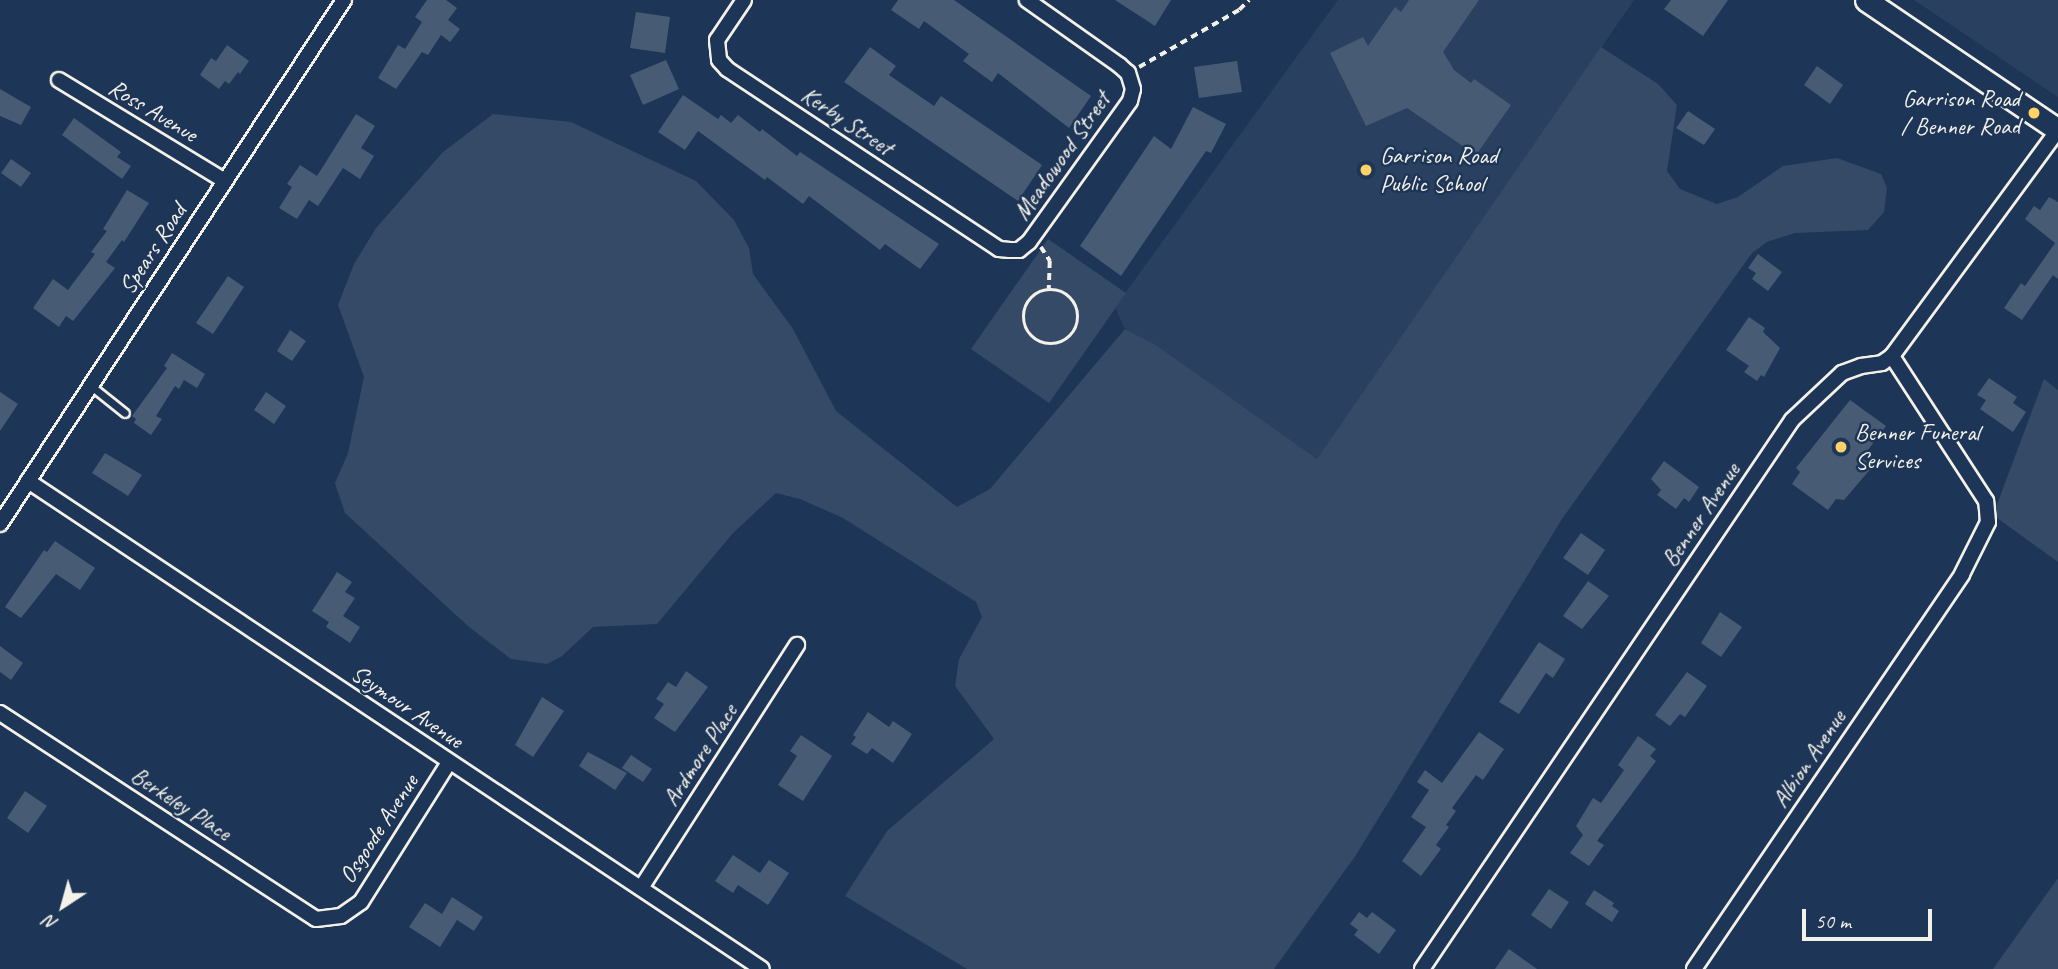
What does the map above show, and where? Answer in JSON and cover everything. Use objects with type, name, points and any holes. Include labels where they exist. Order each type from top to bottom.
[{"type":"main road","points":[[1867,0],[2058,130]]},
{"type":"street","name":"Spears Road","points":[[0,524],[344,0]]},
{"type":"street","name":"Kerby Street","points":[[744,0],[717,40],[716,52],[727,69],[999,249],[1010,250]]},
{"type":"street","name":"Meadowood Street","points":[[1010,250],[1019,250],[1032,239],[1130,101],[1133,89],[1128,73],[1027,0]]},
{"type":"street","name":"Ross Avenue","points":[[59,80],[225,181]]},
{"type":"street","points":[[1892,356],[2058,130]]},
{"type":"street","name":"Albion Avenue","points":[[1694,969],[1962,574],[1988,522],[1986,501],[1892,356]]},
{"type":"street","name":"Benner Avenue","points":[[1422,969],[1792,420],[1842,373],[1861,366],[1882,363],[1892,356]]},
{"type":"street","name":"Seymour Avenue","points":[[27,481],[762,969]]},
{"type":"street","name":"Ardmore Place","points":[[641,888],[797,645]]},
{"type":"street","name":"Berkeley Place","points":[[0,713],[316,919],[341,916]]},
{"type":"street","name":"Osgoode Avenue","points":[[341,916],[361,902],[449,762]]},
{"type":"lane","points":[[91,386],[125,413]]},
{"type":"path","points":[[1128,73],[1239,10],[1249,0]]},
{"type":"path","points":[[1032,239],[1047,253],[1050,261],[1049,289]]},
{"type":"path","points":[[1049,289],[1059,290],[1073,302],[1078,320],[1070,336],[1053,344],[1036,340],[1030,334],[1023,318],[1024,310],[1033,295],[1049,289]]},
{"type":"shaded area","name":"Garrison Road Public School","points":[[1338,0],[1634,0],[1317,460],[1156,345],[1125,329],[1115,307]]},
{"type":"shaded area","points":[[1914,0],[2058,0],[2058,97]]},
{"type":"shaded area","points":[[1601,47],[1658,84],[1677,105],[1667,171],[1680,189],[1717,204],[1738,197],[1783,166],[1837,158],[1881,174],[1887,188],[1884,212],[1868,230],[1795,233],[1767,242],[1752,253],[1562,519],[1356,855],[1274,969],[967,969],[845,896],[887,831],[994,739],[955,686],[959,659],[982,617],[976,602],[843,518],[800,499],[776,493],[733,533],[657,624],[593,627],[562,656],[547,664],[511,659],[469,627],[345,513],[335,483],[348,453],[364,377],[338,305],[354,264],[376,228],[443,152],[493,114],[571,122],[696,181],[734,220],[749,248],[753,274],[793,329],[836,411],[957,507],[990,489],[1125,329],[1156,345],[1317,459]]},
{"type":"shaded area","points":[[1048,239],[1126,293],[1049,403],[971,349]]},
{"type":"shaded area","points":[[2044,379],[2058,390],[2058,562],[1993,515]]},
{"type":"shaded area","points":[[2058,878],[2058,969],[1993,969]]},
{"type":"building","points":[[427,0],[446,0],[457,8],[448,20],[460,29],[450,42],[441,35],[428,55],[422,52],[396,89],[378,78],[398,45],[405,49],[422,22],[415,17]]},
{"type":"building","points":[[898,0],[954,0],[1091,96],[1069,128],[998,73],[992,82],[963,61],[969,54],[924,21],[919,29],[891,10]]},
{"type":"building","points":[[1115,0],[1171,0],[1155,26]]},
{"type":"building","points":[[1409,0],[1479,0],[1443,52],[1454,70],[1471,83],[1474,79],[1511,105],[1476,155],[1407,108],[1366,126],[1330,53],[1363,37],[1368,46],[1395,7],[1401,12]]},
{"type":"building","points":[[1671,0],[1728,0],[1703,36],[1664,9]]},
{"type":"building","points":[[636,12],[670,17],[665,53],[630,48]]},
{"type":"building","points":[[227,45],[249,61],[240,74],[238,72],[229,84],[225,81],[219,89],[200,75],[211,58],[216,61]]},
{"type":"building","points":[[870,47],[896,66],[889,75],[934,106],[941,96],[1042,165],[1018,201],[844,82]]},
{"type":"building","points":[[666,60],[679,89],[643,105],[630,75]]},
{"type":"building","points":[[1237,61],[1242,92],[1199,98],[1194,67]]},
{"type":"building","points":[[1817,66],[1843,85],[1830,104],[1804,85]]},
{"type":"building","points":[[0,89],[31,107],[21,125],[0,116]]},
{"type":"building","points":[[683,95],[718,119],[721,115],[731,123],[738,115],[760,132],[762,129],[797,156],[800,152],[939,244],[920,269],[885,244],[880,250],[809,196],[803,204],[698,131],[685,150],[658,132]]},
{"type":"building","points":[[1193,107],[1226,124],[1211,153],[1206,151],[1121,276],[1080,246],[1154,136],[1171,149]]},
{"type":"building","points":[[1688,111],[1715,129],[1704,145],[1676,128]]},
{"type":"building","points":[[356,114],[375,126],[361,148],[374,156],[360,179],[343,168],[318,206],[309,200],[297,219],[279,208],[292,187],[287,184],[300,165],[317,176]]},
{"type":"building","points":[[74,118],[121,152],[117,157],[131,166],[122,179],[62,135]]},
{"type":"building","points":[[11,159],[31,173],[21,187],[1,173]]},
{"type":"building","points":[[127,190],[149,203],[124,242],[122,240],[106,262],[115,268],[73,321],[66,316],[59,327],[33,308],[53,279],[68,290],[95,254],[91,252],[107,231],[103,229]]},
{"type":"building","points":[[2049,197],[2058,202],[2058,279],[2053,275],[2022,320],[2004,308],[2021,283],[2025,286],[2055,243],[2025,219],[2034,206],[2040,210]]},
{"type":"building","points":[[1758,254],[1782,272],[1768,291],[1752,279],[1756,273],[1748,268]]},
{"type":"building","points":[[228,276],[244,287],[213,334],[196,323]]},
{"type":"building","points":[[1749,317],[1765,328],[1763,332],[1780,348],[1764,377],[1761,375],[1757,381],[1744,372],[1749,366],[1726,350]]},
{"type":"building","points":[[290,330],[306,341],[292,361],[277,351]]},
{"type":"building","points":[[172,353],[205,374],[197,388],[184,380],[179,389],[175,386],[156,416],[162,419],[151,435],[134,423],[136,419],[132,416],[167,368],[164,366]]},
{"type":"building","points":[[1989,378],[2017,397],[2013,403],[2026,412],[2013,432],[1980,409],[1986,400],[1977,395]]},
{"type":"building","points":[[0,392],[18,404],[0,431]]},
{"type":"building","points":[[266,392],[286,406],[274,424],[254,410]]},
{"type":"building","name":"Benner Funeral Services","points":[[1850,400],[1886,426],[1862,458],[1873,466],[1844,500],[1836,499],[1828,510],[1792,484],[1800,472],[1796,468]]},
{"type":"building","points":[[105,453],[142,475],[128,496],[92,473]]},
{"type":"building","points":[[1664,461],[1699,487],[1689,502],[1684,498],[1676,509],[1657,495],[1661,490],[1651,479]]},
{"type":"building","points":[[1581,533],[1605,550],[1588,575],[1563,558]]},
{"type":"building","points":[[55,541],[95,568],[80,590],[56,574],[21,618],[5,607],[44,550],[47,552]]},
{"type":"building","points":[[337,572],[352,582],[345,592],[355,598],[343,616],[360,627],[350,643],[326,627],[329,622],[312,611]]},
{"type":"building","points":[[1588,581],[1609,596],[1582,629],[1563,616]]},
{"type":"building","points":[[1720,612],[1742,627],[1721,657],[1701,643]]},
{"type":"building","points":[[1539,642],[1565,659],[1553,678],[1546,673],[1519,714],[1499,702]]},
{"type":"building","points":[[0,646],[23,663],[11,680],[0,672]]},
{"type":"building","points":[[686,671],[708,687],[675,732],[654,718],[664,704],[656,699],[668,682],[676,687]]},
{"type":"building","points":[[1687,672],[1707,686],[1685,717],[1680,714],[1670,726],[1655,715]]},
{"type":"building","points":[[542,697],[564,711],[533,757],[515,745]]},
{"type":"building","points":[[868,712],[889,727],[893,721],[912,734],[893,763],[872,748],[867,754],[851,744],[856,737],[853,735]]},
{"type":"building","points":[[1479,732],[1504,749],[1483,780],[1476,775],[1452,808],[1456,811],[1436,845],[1441,849],[1421,876],[1402,861],[1426,827],[1411,817],[1429,790],[1417,782],[1425,770],[1442,783]]},
{"type":"building","points":[[801,735],[832,756],[803,801],[778,785],[797,756],[790,751]]},
{"type":"building","points":[[1638,736],[1656,749],[1650,756],[1656,761],[1597,841],[1604,845],[1589,866],[1570,853],[1583,835],[1576,826],[1593,798],[1601,803],[1624,770],[1618,765]]},
{"type":"building","points":[[588,752],[627,773],[615,790],[579,766]]},
{"type":"building","points":[[631,755],[652,769],[643,782],[622,768]]},
{"type":"building","points":[[25,791],[47,806],[28,833],[7,818]]},
{"type":"building","points":[[733,855],[760,873],[769,860],[789,873],[768,905],[738,885],[733,893],[715,881]]},
{"type":"building","points":[[1549,889],[1569,902],[1551,929],[1531,915]]},
{"type":"building","points":[[1594,890],[1614,903],[1612,906],[1619,911],[1612,922],[1585,904]]},
{"type":"building","points":[[452,897],[483,917],[474,931],[457,920],[440,947],[409,927],[425,903],[442,914]]},
{"type":"building","points":[[1359,912],[1367,918],[1372,912],[1396,930],[1379,954],[1354,935],[1358,930],[1350,924]]},
{"type":"building","points":[[1509,949],[1537,969],[1495,969]]},
{"type":"place","name":"Garrison Road / Benner Road","points":[[2034,113]]},
{"type":"place","name":"Garrison Road Public School","points":[[1366,170]]},
{"type":"place","name":"Benner Funeral Services","points":[[1841,447]]}]
